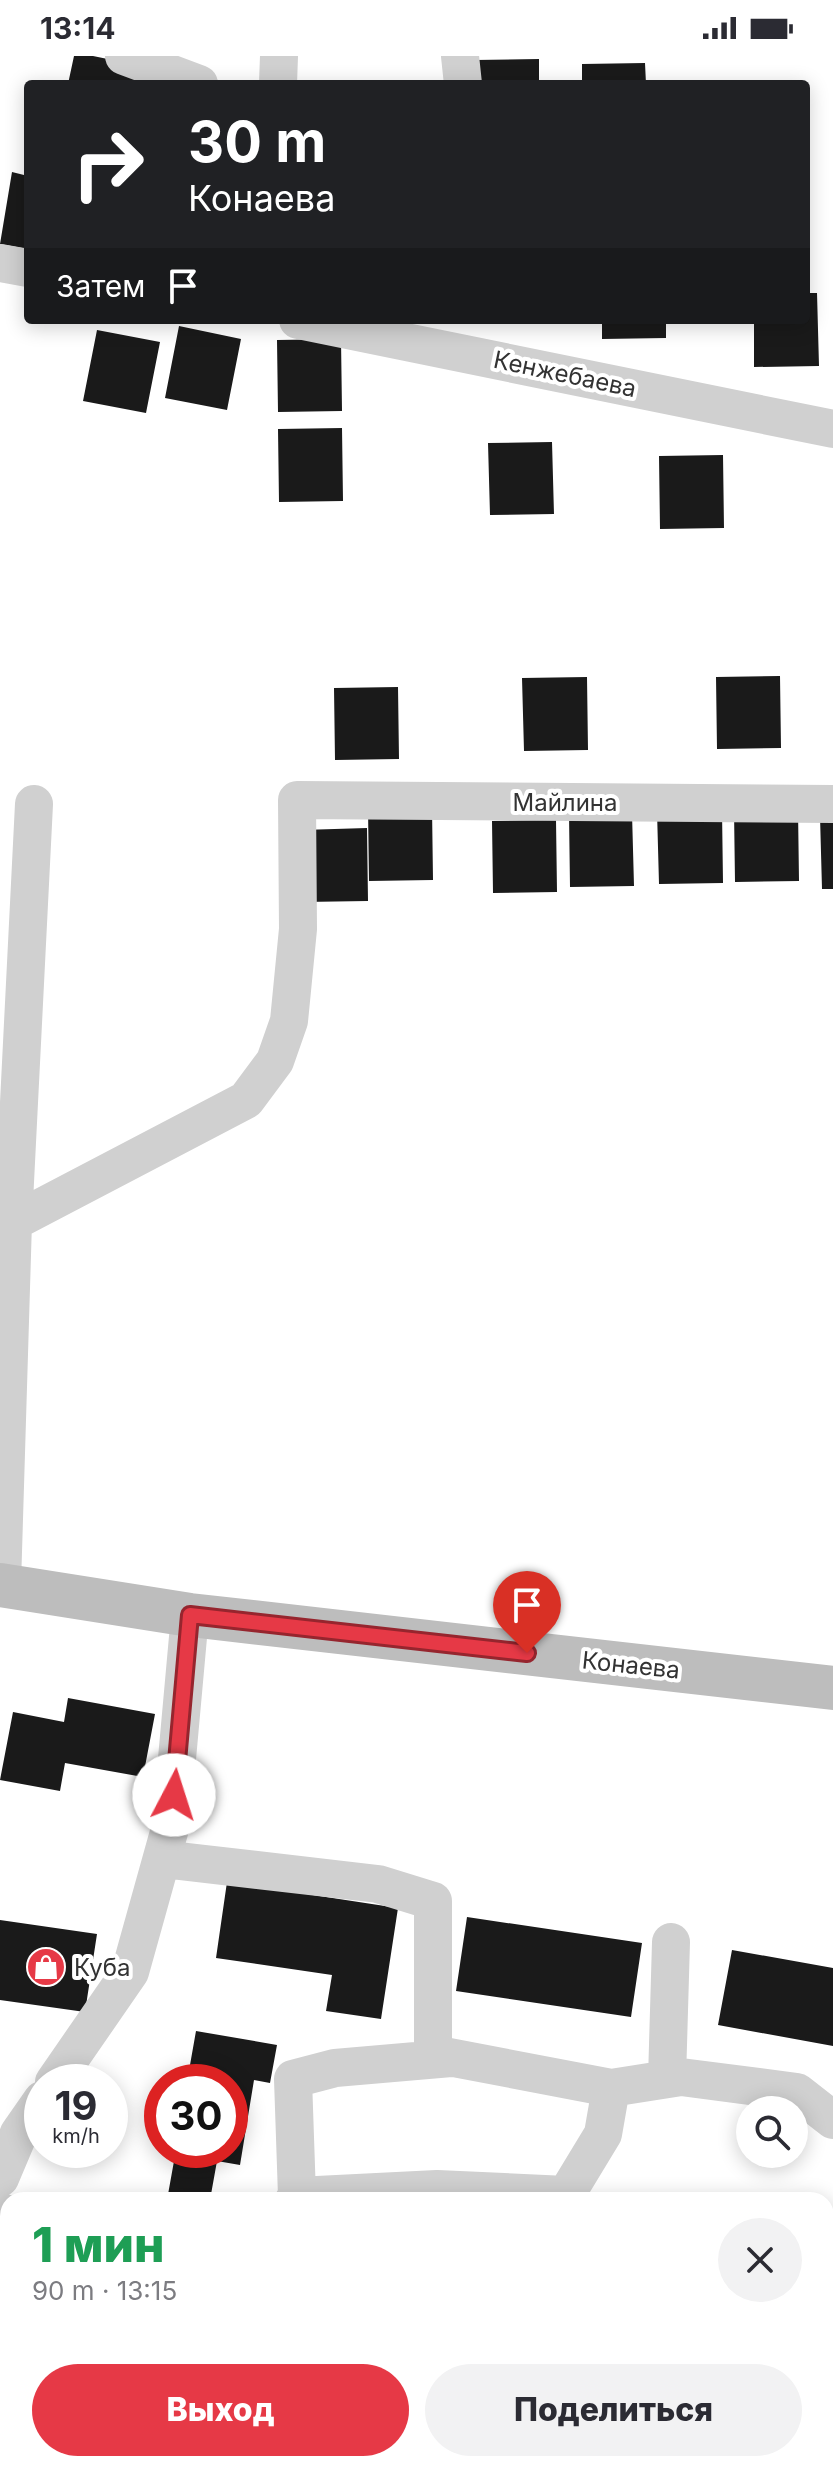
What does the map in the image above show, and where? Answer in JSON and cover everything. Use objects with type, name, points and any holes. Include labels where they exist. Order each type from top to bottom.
[{"type":"main road","name":"Конаева","points":[[1,1585],[190,1615],[833,1688]]},
{"type":"street","points":[[124,56],[188,80]]},
{"type":"street","points":[[278,80],[279,56]]},
{"type":"street","points":[[460,56],[463,80]]},
{"type":"street","points":[[0,263],[24,267]]},
{"type":"street","name":"Кенжебаева","points":[[338,324],[437,334],[833,429]]},
{"type":"street","name":"Майлина","points":[[13,1222],[246,1100],[275,1061],[289,1021],[298,929],[297,800],[833,804]]},
{"type":"street","points":[[1,1585],[13,1222],[34,804]]},
{"type":"street","points":[[66,2064],[130,1972],[162,1859],[171,1825],[190,1615]]},
{"type":"street","points":[[162,1859],[378,1884],[433,1901],[433,2054],[611,2088],[681,2077],[797,2092],[833,2120]]},
{"type":"street","points":[[667,2079],[671,1942]]},
{"type":"street","points":[[295,2192],[293,2079],[335,2068],[451,2058]]},
{"type":"street","points":[[568,2192],[603,2134],[611,2088]]},
{"type":"street","points":[[0,2178],[24,2126]]},
{"type":"street","points":[[390,2192],[437,2189],[502,2192]]},
{"type":"building","points":[[74,56],[93,56],[137,65],[135,80],[69,80]]},
{"type":"building","points":[[539,59],[539,80],[475,80],[475,60]]},
{"type":"building","points":[[645,63],[646,80],[582,80],[582,64]]},
{"type":"building","points":[[12,172],[24,175],[24,248],[0,244]]},
{"type":"building","points":[[810,293],[817,293],[819,366],[754,367],[754,324],[810,324]]},
{"type":"building","points":[[602,324],[666,324],[666,338],[602,339]]},
{"type":"building","points":[[179,326],[241,339],[227,410],[165,398]]},
{"type":"building","points":[[97,330],[160,342],[146,413],[83,401]]},
{"type":"building","points":[[341,339],[342,411],[278,412],[277,340]]},
{"type":"building","points":[[342,428],[343,501],[279,502],[278,429]]},
{"type":"building","points":[[552,442],[554,514],[490,515],[488,443]]},
{"type":"building","points":[[723,455],[724,528],[660,529],[659,456]]},
{"type":"building","points":[[780,676],[781,748],[717,749],[716,677]]},
{"type":"building","points":[[587,677],[588,750],[524,751],[522,678]]},
{"type":"building","points":[[398,687],[399,759],[335,760],[334,688]]},
{"type":"building","points":[[432,807],[433,880],[369,881],[368,808]]},
{"type":"building","points":[[798,809],[799,881],[735,882],[734,810]]},
{"type":"building","points":[[722,810],[723,883],[659,884],[657,811]]},
{"type":"building","points":[[632,813],[634,886],[570,887],[569,814]]},
{"type":"building","points":[[820,816],[833,816],[833,889],[822,889]]},
{"type":"building","points":[[556,820],[557,892],[493,893],[492,821]]},
{"type":"building","points":[[367,828],[368,901],[303,902],[302,830]]},
{"type":"building","points":[[68,1698],[155,1714],[143,1777],[65,1763],[60,1791],[0,1780],[13,1712],[64,1722]]},
{"type":"building","points":[[227,1882],[398,1908],[381,2019],[326,2011],[332,1975],[216,1958]]},
{"type":"building","points":[[467,1917],[642,1943],[631,2017],[456,1991]]},
{"type":"building","name":"Куба","points":[[0,1920],[97,1934],[85,2012],[0,2000]]},
{"type":"building","points":[[732,1950],[833,1968],[833,2046],[718,2025]]},
{"type":"building","points":[[196,2031],[277,2045],[270,2083],[254,2080],[248,2116],[248,2064],[190,2064]]},
{"type":"building","points":[[173,2168],[216,2168],[211,2192],[168,2192]]},
{"type":"place","name":"Куба","points":[[46,1967]]},
{"type":"route","points":[[174,1795],[190,1615],[527,1653]]}]
